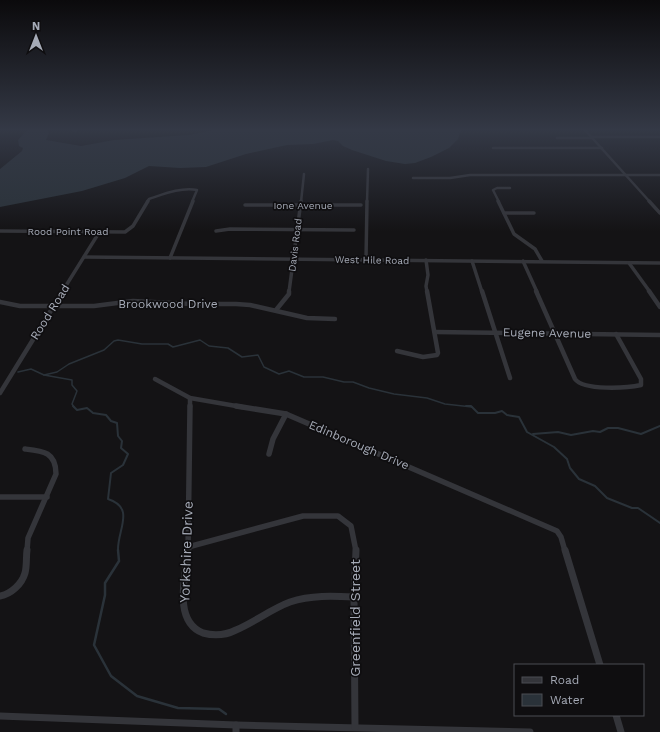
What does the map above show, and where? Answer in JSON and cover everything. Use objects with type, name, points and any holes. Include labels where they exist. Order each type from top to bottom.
[{"type":"street","points":[[616,164],[660,213]]},
{"type":"street","points":[[366,260],[368,169]]},
{"type":"street","name":"Davis Road","points":[[276,310],[288,296],[304,174]]},
{"type":"street","points":[[413,178],[450,178],[470,175],[660,176]]},
{"type":"street","points":[[510,188],[497,188],[493,190],[514,234],[535,249],[542,262]]},
{"type":"street","name":"Rood Point Road","points":[[0,231],[125,232],[131,229],[149,199],[185,189],[194,189],[196,190],[170,258]]},
{"type":"street","name":"Ione Avenue","points":[[245,204],[361,205]]},
{"type":"street","points":[[504,213],[534,213]]},
{"type":"street","points":[[216,231],[230,229],[354,230]]},
{"type":"street","name":"Rood Road","points":[[0,392],[100,231]]},
{"type":"street","name":"West Hile Road","points":[[84,257],[660,263]]},
{"type":"street","points":[[397,351],[423,357],[437,355],[438,353],[426,286],[428,275],[426,260]]},
{"type":"street","points":[[472,261],[510,378]]},
{"type":"street","points":[[523,261],[575,379],[581,385],[597,387],[633,387],[641,385],[641,379],[616,334]]},
{"type":"street","points":[[629,263],[660,307]]},
{"type":"street","name":"Brookwood Drive","points":[[0,302],[20,306],[94,306],[133,301],[250,305],[307,318],[335,319]]},
{"type":"street","name":"Eugene Avenue","points":[[435,332],[660,334]]},
{"type":"street","name":"Edinborough Drive","points":[[155,379],[190,398],[286,414],[557,531],[561,537],[600,664]]},
{"type":"street","name":"Yorkshire Drive","points":[[190,398],[188,547],[183,601],[185,614],[190,623],[200,632],[217,636],[242,628],[283,605],[300,598],[334,596],[354,597]]},
{"type":"street","points":[[269,454],[273,439],[286,414]]},
{"type":"street","points":[[0,596],[6,595],[14,590],[25,574],[28,538],[56,474],[57,465],[52,456],[42,451],[25,449]]},
{"type":"street","points":[[0,497],[46,497]]},
{"type":"street","name":"Greenfield Street","points":[[188,547],[290,518],[303,516],[338,516],[351,526],[356,551],[354,597],[355,727]]},
{"type":"street","points":[[0,716],[236,728],[355,727],[530,732]]},
{"type":"street","points":[[616,716],[621,732]]},
{"type":"water","points":[[6,164],[215,164],[206,167],[180,168],[149,166],[125,178],[82,191],[0,207],[0,169]]},
{"type":"waterway","points":[[44,375],[57,372],[69,364],[104,350],[114,341],[118,340],[142,344],[168,344],[173,347],[200,340],[209,346],[228,348],[242,357],[258,355],[264,367],[279,374],[289,371],[304,377],[323,377],[344,382],[353,382],[369,388],[394,394],[427,398],[445,404],[472,407]]},
{"type":"waterway","points":[[18,372],[31,369],[44,375]]},
{"type":"waterway","points":[[44,375],[72,380],[72,385],[77,391],[72,404],[74,407]]},
{"type":"waterway","points":[[466,406],[472,407]]},
{"type":"waterway","points":[[74,407],[77,410],[87,408],[93,413],[106,415],[111,421],[117,423],[118,436],[122,441],[121,448],[128,454],[123,465],[111,473],[108,499],[116,503],[121,508],[123,514],[118,550]]},
{"type":"waterway","points":[[472,407],[478,413],[495,413],[502,411],[507,415],[519,417],[527,432],[554,447],[567,459],[570,468],[579,479],[595,486],[607,498],[632,508],[638,508],[660,523]]},
{"type":"waterway","points":[[533,434],[558,432],[571,435],[593,431],[600,432],[608,428],[618,428],[641,434],[660,426]]},
{"type":"waterway","points":[[118,550],[119,561],[105,583],[105,595],[94,645],[111,676],[137,696],[178,708],[219,709],[226,714]]}]
